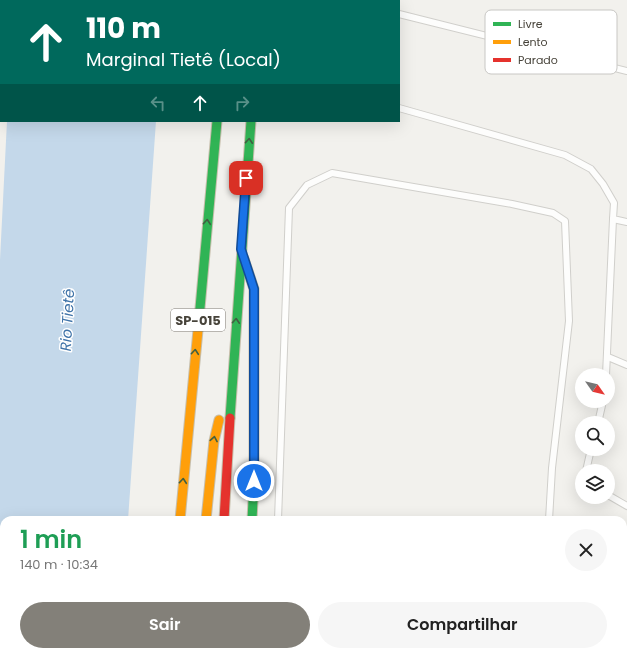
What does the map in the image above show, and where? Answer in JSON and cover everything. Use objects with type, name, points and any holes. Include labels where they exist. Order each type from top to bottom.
[{"type":"highway","name":"SP-015","points":[[180,516],[217,122]]},
{"type":"highway","points":[[224,516],[233,360],[251,122]]},
{"type":"highway","points":[[241,249],[254,289],[254,481],[252,516]]},
{"type":"highway","points":[[206,516],[214,441],[233,360]]},
{"type":"lane","points":[[400,14],[485,36]]},
{"type":"lane","points":[[617,69],[627,72]]},
{"type":"lane","points":[[400,108],[565,155],[591,169],[604,184],[614,202],[607,368]]},
{"type":"lane","points":[[278,516],[289,208],[307,185],[332,173],[512,204],[553,213],[565,221],[569,321],[552,468],[549,516]]},
{"type":"lane","points":[[613,219],[627,222]]},
{"type":"lane","points":[[608,357],[627,365]]},
{"type":"lane","points":[[615,499],[627,506]]},
{"type":"water","name":"Rio Tietê","points":[[7,122],[156,122],[128,516],[0,516],[0,260]]},
{"type":"traffic: fast","points":[[198,330],[217,122]]},
{"type":"traffic: fast","points":[[230,418],[251,122]]},
{"type":"traffic: fast","points":[[244,259],[254,289],[254,481],[252,516]]},
{"type":"traffic: slow","points":[[180,516],[198,330]]},
{"type":"traffic: slow","points":[[206,516],[214,441],[219,420]]},
{"type":"traffic: jam","points":[[224,516],[230,418]]},
{"type":"route","points":[[246,178],[241,249],[254,289],[254,481]]}]
